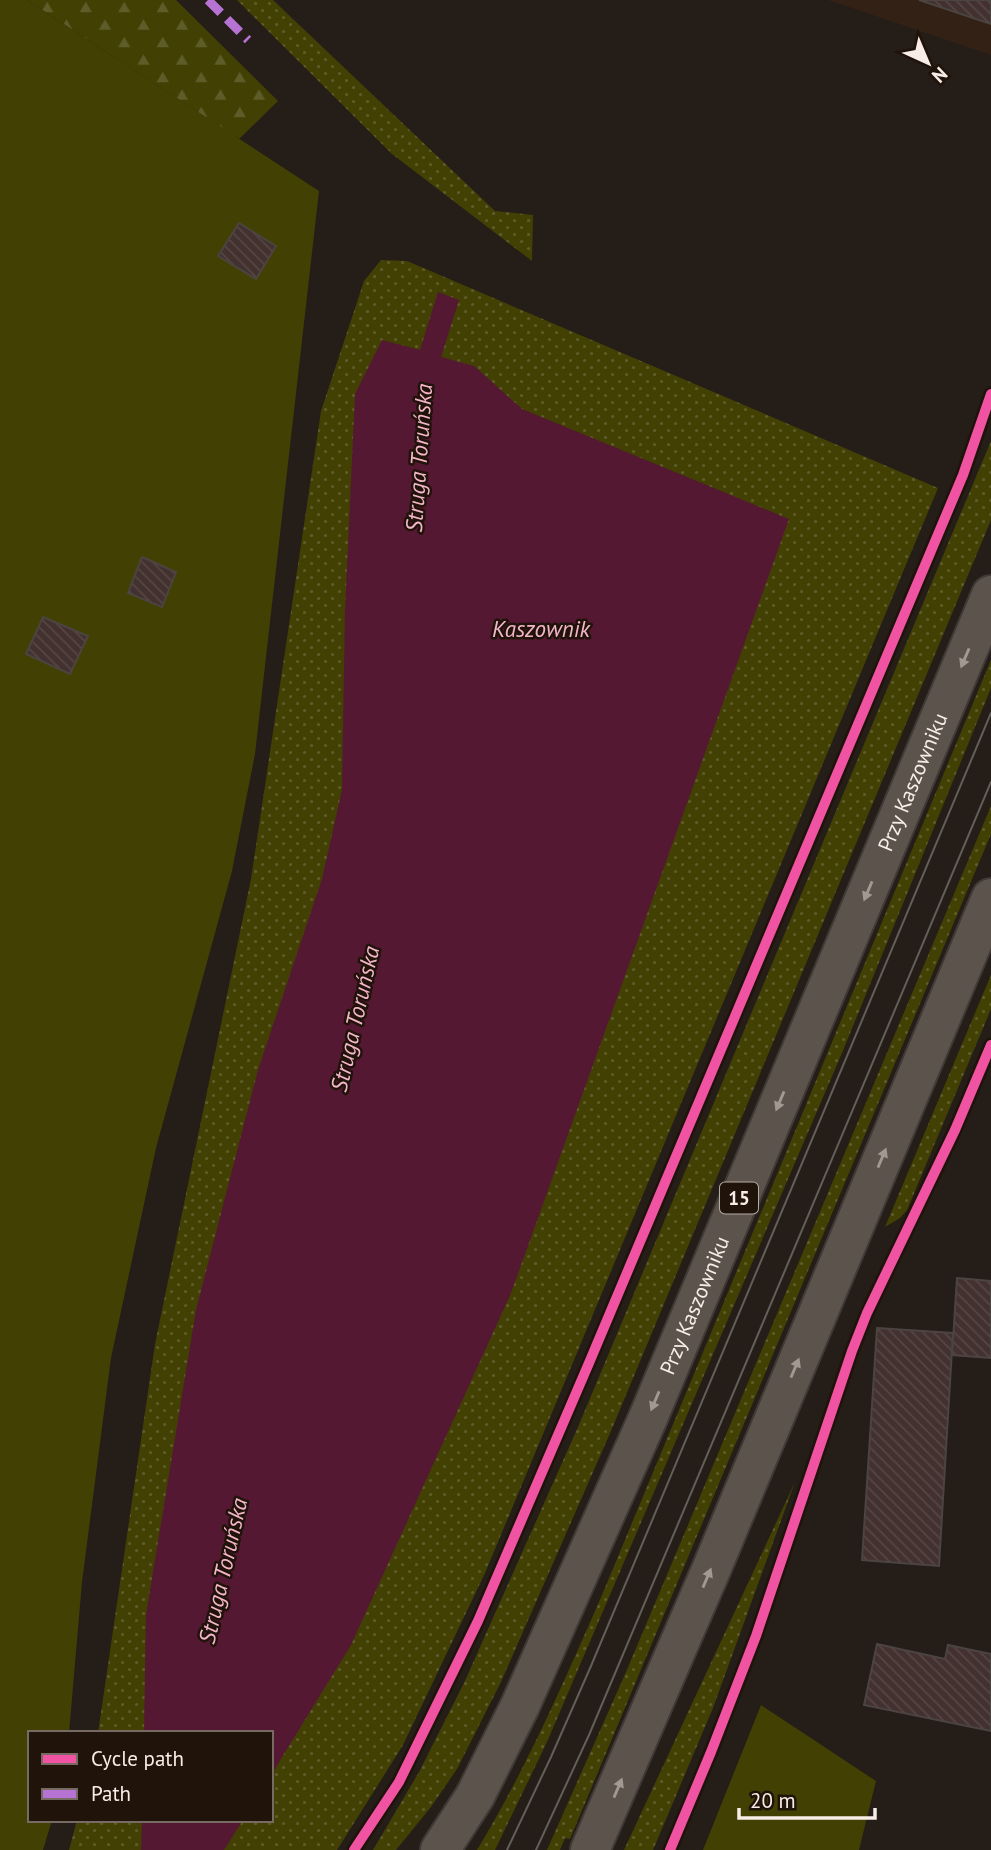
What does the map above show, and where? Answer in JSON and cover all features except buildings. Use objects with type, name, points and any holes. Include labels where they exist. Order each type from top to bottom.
[{"type":"main road","name":"Przy Kaszowniku","points":[[440,1850],[475,1796],[520,1706],[642,1430],[991,595]]},
{"type":"main road","points":[[590,1850],[711,1570],[991,898]]},
{"type":"shaded area","points":[[828,0],[991,0],[991,55]]},
{"type":"green space","points":[[0,0],[27,0],[319,191],[255,754],[232,871],[156,1148],[111,1358],[82,1582],[69,1731],[28,1731],[28,1822],[51,1822],[43,1850],[0,1850]]},
{"type":"green space","points":[[27,0],[176,0],[278,101],[239,139]]},
{"type":"green space","points":[[237,0],[273,0],[495,211],[533,215],[532,261],[392,154]]},
{"type":"green space","name":"Kaszownik","points":[[381,260],[407,261],[938,488],[485,1573],[403,1745],[337,1850],[69,1850],[76,1822],[273,1822],[273,1731],[98,1731],[155,1344],[251,879],[321,411],[364,281]]},
{"type":"green space","points":[[991,441],[991,520],[611,1431],[501,1682],[457,1769],[431,1807],[396,1850],[373,1850],[419,1772],[464,1683],[578,1427]]},
{"type":"green space","points":[[991,660],[991,688],[842,1053],[547,1742],[495,1850],[477,1850],[528,1757],[602,1595]]},
{"type":"green space","points":[[991,806],[991,834],[570,1839],[565,1838],[560,1850],[547,1850],[626,1672]]},
{"type":"green space","points":[[991,975],[991,1009],[907,1210],[885,1227]]},
{"type":"green space","points":[[795,1482],[713,1708],[653,1850],[624,1850]]},
{"type":"green space","points":[[761,1705],[876,1781],[859,1850],[703,1850]]},
{"type":"water","name":"Kaszownik","points":[[438,292],[459,300],[441,357],[474,366],[522,409],[789,519],[511,1293],[351,1645],[273,1772],[273,1731],[144,1731],[146,1615],[196,1310],[258,1070],[322,879],[342,790],[345,610],[355,394],[382,340],[420,350]]},
{"type":"water","points":[[142,1822],[242,1822],[224,1850],[141,1850]]},
{"type":"tram line","points":[[507,1850],[591,1666],[991,713]]},
{"type":"tram line","points":[[536,1850],[589,1735],[991,782]]},
{"type":"marked path","points":[[208,0],[248,40]]},
{"type":"cycle path","points":[[354,1850],[399,1782],[478,1621],[963,475],[991,394]]},
{"type":"cycle path","points":[[670,1850],[756,1636],[867,1313],[955,1130],[991,1045]]},
{"type":"water label","name":"Struga Toruńska","points":[[419,458]]},
{"type":"water label","name":"Struga Toruńska","points":[[355,1019]]},
{"type":"water label","name":"Struga Toruńska","points":[[223,1571]]}]
